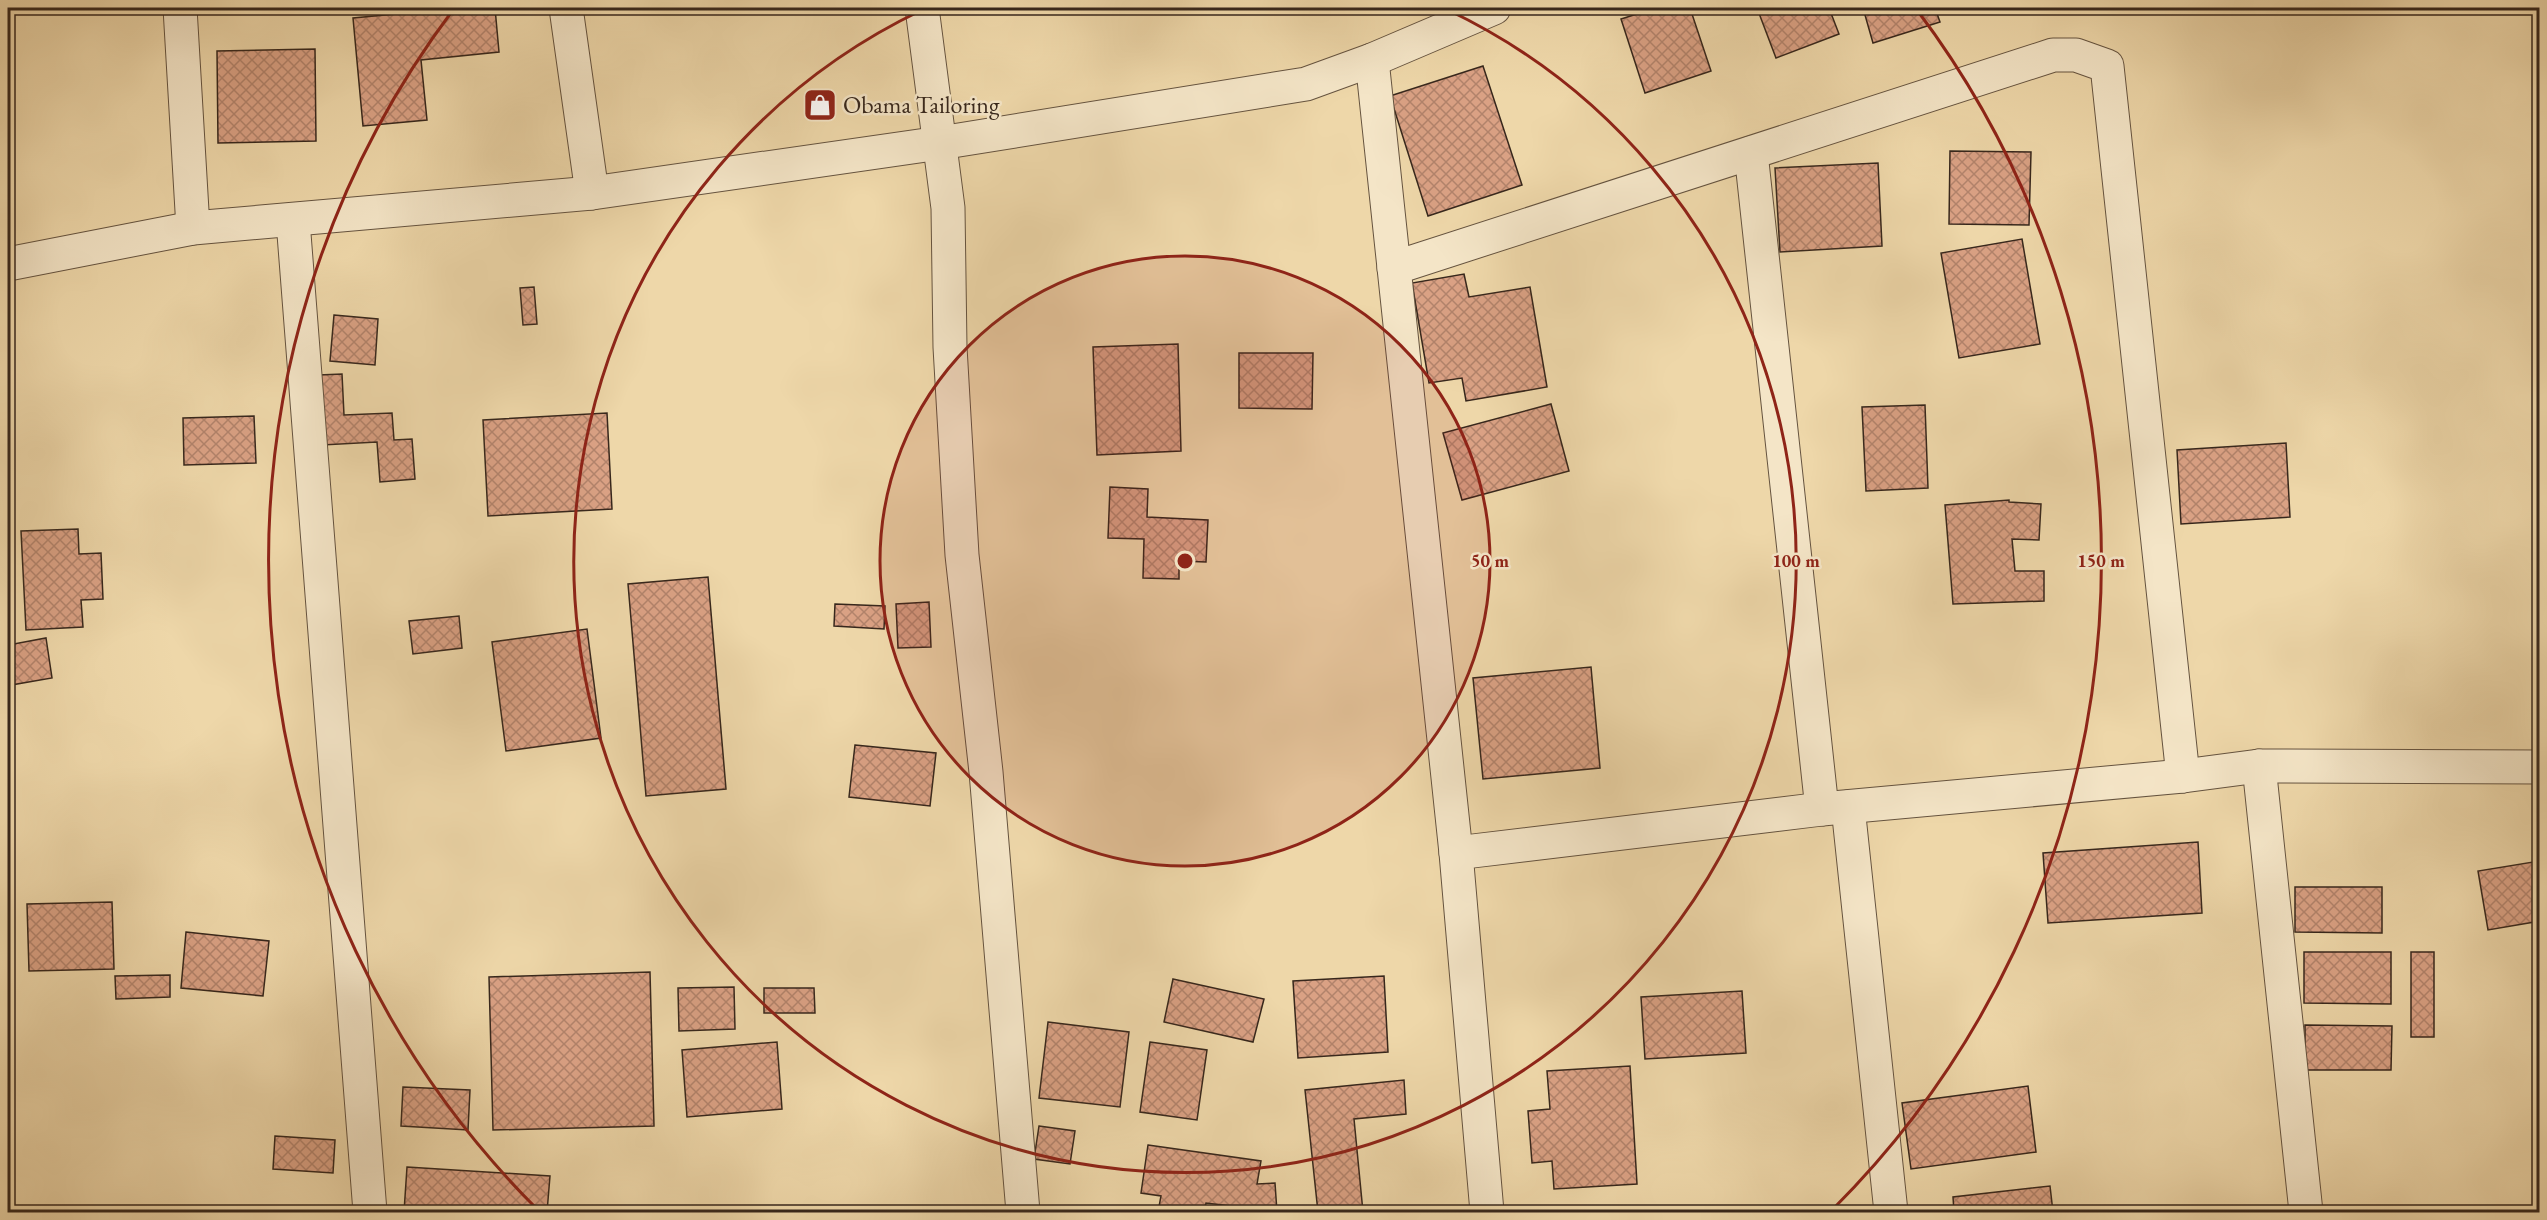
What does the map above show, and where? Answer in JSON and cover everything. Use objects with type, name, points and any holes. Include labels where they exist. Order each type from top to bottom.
[{"type":"street","points":[[180,8],[193,228]]},
{"type":"street","points":[[566,8],[592,193]]},
{"type":"street","points":[[922,8],[948,208],[950,347],[962,555],[986,772],[1023,1212]]},
{"type":"street","points":[[8,264],[193,228],[592,193],[940,143],[1306,84],[1372,60],[1494,8]]},
{"type":"street","points":[[1394,268],[2053,55],[2076,55],[2107,66],[2183,776]]},
{"type":"street","points":[[1372,60],[1456,853],[1487,1212]]},
{"type":"street","points":[[1751,153],[1835,808],[1891,1212]]},
{"type":"street","points":[[292,221],[370,1212]]},
{"type":"street","points":[[1456,853],[1835,808],[2183,776],[2259,765],[2540,767]]},
{"type":"street","points":[[2259,765],[2306,1212]]},
{"type":"building","points":[[461,8],[495,8],[499,52],[421,60],[427,120],[363,126],[353,18]]},
{"type":"building","points":[[1656,8],[1690,8],[1711,71],[1645,93],[1621,19]]},
{"type":"building","points":[[1757,8],[1829,8],[1839,34],[1776,58]]},
{"type":"building","points":[[1863,8],[1935,8],[1940,22],[1873,43]]},
{"type":"building","points":[[315,49],[316,141],[218,143],[217,51]]},
{"type":"building","points":[[1483,66],[1522,185],[1428,216],[1390,96]]},
{"type":"building","points":[[1950,151],[2031,152],[2029,225],[1949,224]]},
{"type":"building","points":[[1878,163],[1882,246],[1780,252],[1775,168]]},
{"type":"building","points":[[2022,239],[2040,344],[1959,358],[1941,253]]},
{"type":"building","points":[[1464,274],[1469,297],[1530,287],[1547,387],[1466,401],[1462,378],[1429,383],[1412,283]]},
{"type":"building","points":[[534,287],[537,324],[523,325],[520,288]]},
{"type":"building","points":[[334,315],[378,319],[375,365],[330,361]]},
{"type":"building","points":[[1178,344],[1181,451],[1097,455],[1093,347]]},
{"type":"building","points":[[1239,353],[1313,353],[1312,409],[1239,408]]},
{"type":"building","points":[[342,374],[344,415],[392,413],[394,440],[412,439],[415,479],[380,482],[377,442],[322,445],[319,375]]},
{"type":"building","points":[[1551,404],[1569,471],[1462,500],[1443,433]]},
{"type":"building","points":[[1925,405],[1928,488],[1866,491],[1862,407]]},
{"type":"building","points":[[607,413],[612,509],[488,516],[483,420]]},
{"type":"building","points":[[254,416],[256,463],[184,465],[183,418]]},
{"type":"building","points":[[2286,443],[2290,517],[2181,524],[2177,450]]},
{"type":"building","points":[[1110,487],[1148,489],[1147,517],[1208,520],[1206,562],[1179,561],[1179,579],[1143,578],[1144,539],[1108,538]]},
{"type":"building","points":[[2009,500],[2009,502],[2041,504],[2039,540],[2012,539],[2015,571],[2044,571],[2044,601],[1953,604],[1945,505]]},
{"type":"building","points":[[78,529],[79,554],[101,553],[103,599],[81,600],[83,627],[26,630],[21,531]]},
{"type":"building","points":[[708,577],[726,789],[646,796],[628,584]]},
{"type":"building","points":[[929,602],[931,647],[898,648],[896,604]]},
{"type":"building","points":[[835,604],[885,606],[884,629],[834,626]]},
{"type":"building","points":[[459,616],[462,648],[413,654],[409,621]]},
{"type":"building","points":[[587,629],[601,738],[506,751],[492,642]]},
{"type":"building","points":[[46,638],[52,678],[11,685],[8,645]]},
{"type":"building","points":[[1591,667],[1600,768],[1483,779],[1473,678]]},
{"type":"building","points":[[855,745],[936,753],[930,806],[849,797]]},
{"type":"building","points":[[2198,842],[2202,913],[2048,923],[2043,853]]},
{"type":"building","points":[[2533,862],[2540,899],[2540,921],[2488,930],[2478,871]]},
{"type":"building","points":[[2295,887],[2382,887],[2382,933],[2295,932]]},
{"type":"building","points":[[112,902],[114,969],[29,971],[27,904]]},
{"type":"building","points":[[186,932],[269,941],[263,996],[181,988]]},
{"type":"building","points":[[2304,952],[2391,952],[2391,1004],[2304,1003]]},
{"type":"building","points":[[2411,952],[2434,952],[2434,1037],[2411,1037]]},
{"type":"building","points":[[650,972],[654,1126],[493,1130],[489,977]]},
{"type":"building","points":[[170,975],[170,997],[116,999],[115,976]]},
{"type":"building","points":[[1384,976],[1388,1052],[1298,1058],[1293,981]]},
{"type":"building","points":[[1173,979],[1264,999],[1253,1042],[1164,1022]]},
{"type":"building","points":[[734,987],[735,1029],[679,1031],[678,988]]},
{"type":"building","points":[[764,988],[814,988],[815,1013],[764,1013]]},
{"type":"building","points":[[1742,991],[1746,1053],[1645,1059],[1641,997]]},
{"type":"building","points":[[1048,1022],[1129,1032],[1120,1107],[1039,1098]]},
{"type":"building","points":[[2305,1025],[2392,1026],[2391,1070],[2305,1070]]},
{"type":"building","points":[[777,1042],[782,1109],[687,1117],[682,1050]]},
{"type":"building","points":[[1150,1042],[1207,1050],[1197,1120],[1140,1112]]},
{"type":"building","points":[[1630,1066],[1637,1184],[1554,1189],[1552,1161],[1532,1163],[1528,1111],[1550,1109],[1547,1071]]},
{"type":"building","points":[[1404,1080],[1406,1114],[1354,1119],[1363,1212],[1318,1212],[1305,1090]]},
{"type":"building","points":[[2028,1086],[2036,1152],[1911,1169],[1902,1103]]},
{"type":"building","points":[[403,1087],[470,1090],[468,1130],[401,1126]]},
{"type":"building","points":[[1039,1126],[1075,1131],[1070,1164],[1034,1159]]},
{"type":"building","points":[[275,1136],[335,1140],[333,1173],[273,1169]]},
{"type":"building","points":[[1148,1145],[1261,1161],[1257,1184],[1275,1183],[1277,1212],[1241,1212],[1240,1207],[1206,1203],[1204,1212],[1158,1212],[1161,1196],[1141,1193]]},
{"type":"building","points":[[407,1167],[550,1176],[547,1212],[404,1212]]},
{"type":"building","points":[[2050,1186],[2053,1212],[1954,1212],[1953,1197]]},
{"type":"place","name":"Obama Tailoring","points":[[820,105]]}]
